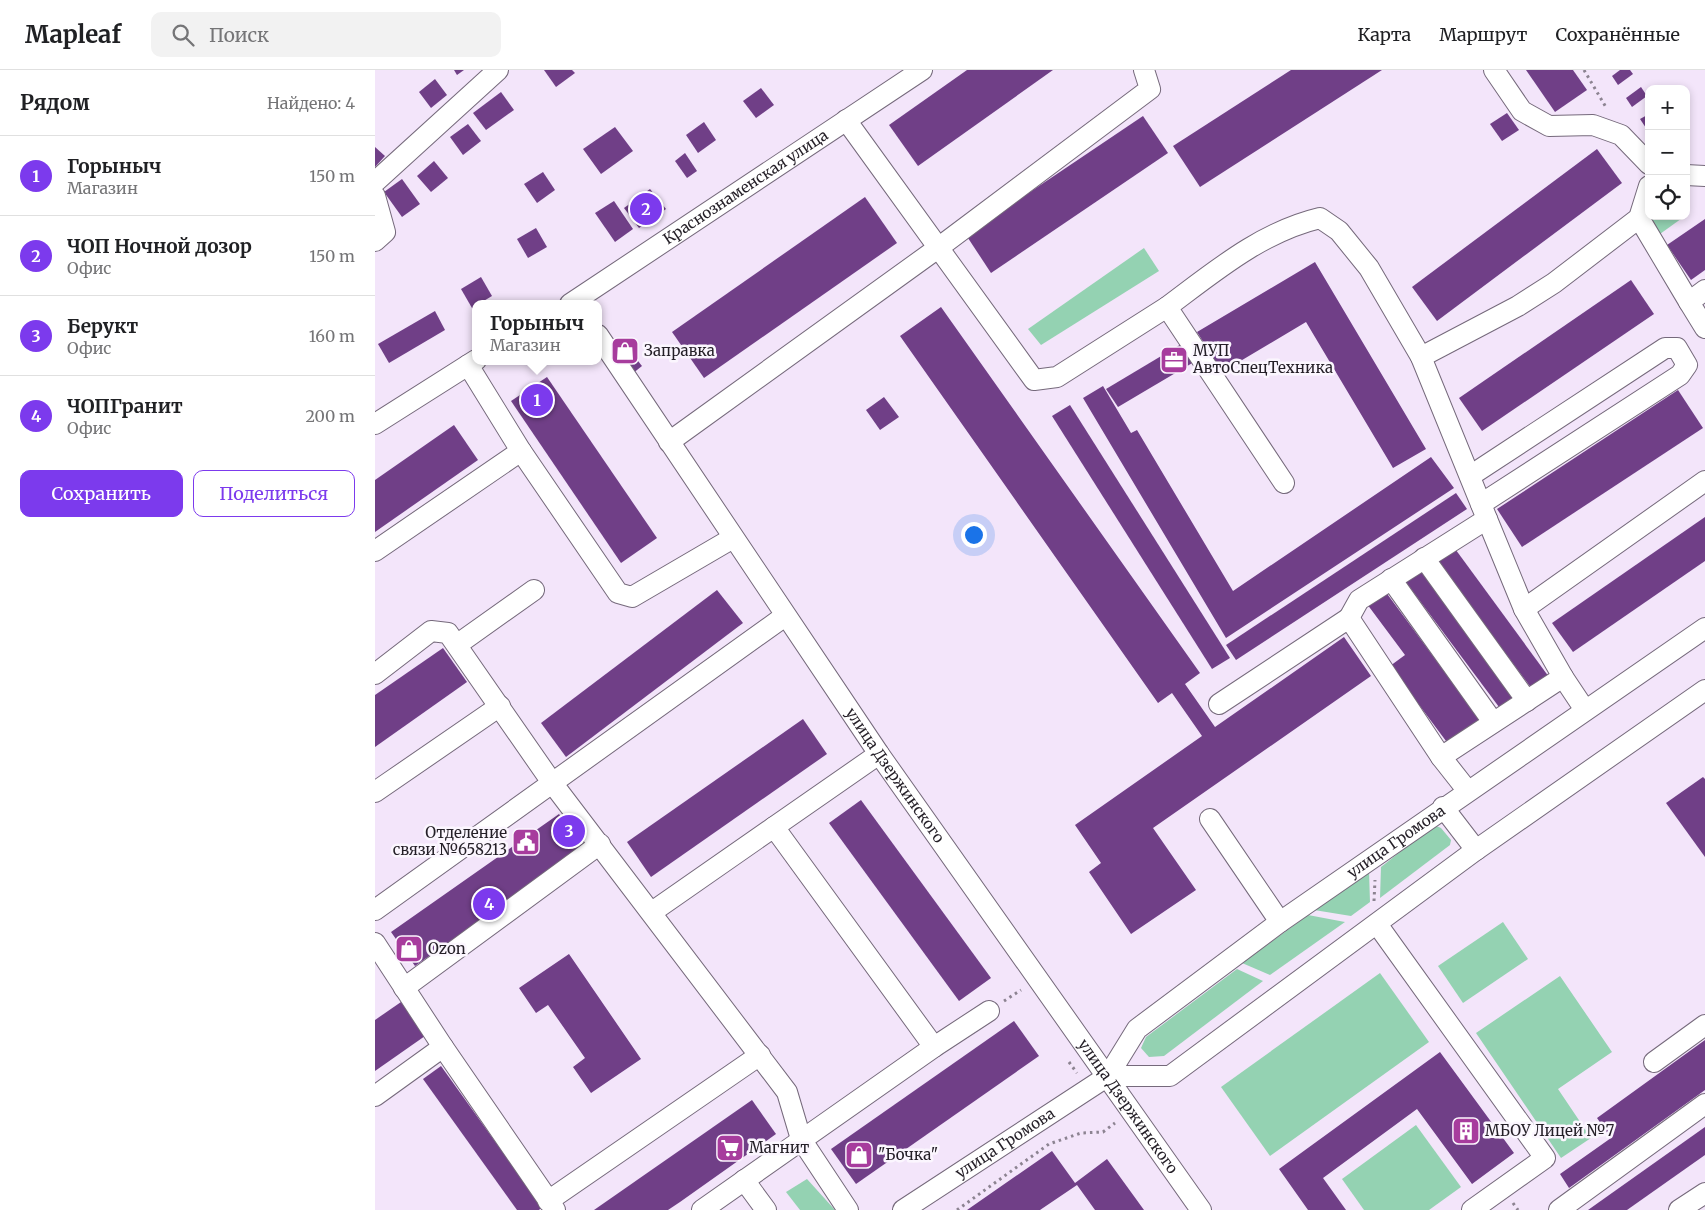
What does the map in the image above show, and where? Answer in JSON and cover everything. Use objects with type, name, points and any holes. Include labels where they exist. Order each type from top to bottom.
[{"type":"street","points":[[375,182],[499,70]]},
{"type":"street","name":"Краснознаменская улица","points":[[579,300],[921,70]]},
{"type":"street","points":[[669,442],[938,248],[1150,89],[1144,70]]},
{"type":"street","points":[[1494,70],[1522,112],[1549,126],[1593,125],[1621,135],[1645,160]]},
{"type":"street","points":[[847,120],[1034,380],[1057,377],[1167,307],[1257,243],[1296,224],[1320,218],[1339,231],[1369,268],[1421,357],[1524,609],[1563,677],[1585,710]]},
{"type":"street","points":[[1690,174],[1705,176]]},
{"type":"street","points":[[375,196],[385,232],[375,241]]},
{"type":"street","points":[[1421,357],[1518,306],[1554,283],[1639,218],[1645,199]]},
{"type":"street","points":[[1639,218],[1705,328]]},
{"type":"street","points":[[1689,302],[1705,290]]},
{"type":"street","points":[[1167,307],[1284,483]]},
{"type":"street","name":"улица Дзержинского","points":[[602,340],[879,754],[1201,1210]]},
{"type":"street","points":[[1219,704],[1349,618],[1359,600],[1424,558],[1484,512],[1681,375],[1687,365],[1677,348],[1665,348],[1469,476]]},
{"type":"street","points":[[376,420],[472,363]]},
{"type":"street","points":[[473,365],[521,451],[618,593],[632,597],[733,538]]},
{"type":"street","points":[[375,551],[521,451]]},
{"type":"street","points":[[1524,609],[1705,480]]},
{"type":"street","points":[[1424,558],[1527,701]]},
{"type":"street","points":[[1391,579],[1493,722]]},
{"type":"street","points":[[457,644],[534,590]]},
{"type":"street","points":[[375,910],[785,616]]},
{"type":"street","points":[[1349,618],[1441,757],[1467,790]]},
{"type":"street","name":"улица Громова","points":[[903,1210],[1107,1076],[1137,1029],[1280,922],[1467,790],[1705,628]]},
{"type":"street","points":[[375,674],[431,631],[448,633],[553,784],[653,912],[787,1092],[802,1141],[848,1210]]},
{"type":"street","points":[[1441,757],[1563,677]]},
{"type":"street","points":[[1107,1076],[1170,1076],[1476,850],[1705,690]]},
{"type":"street","points":[[375,792],[500,706]]},
{"type":"street","points":[[653,912],[879,754]]},
{"type":"street","points":[[1443,807],[1476,850]]},
{"type":"street","points":[[1210,819],[1280,922]]},
{"type":"street","points":[[774,827],[934,1047]]},
{"type":"street","points":[[404,988],[600,844]]},
{"type":"street","points":[[1375,925],[1545,1158],[1472,1210]]},
{"type":"street","points":[[375,943],[443,1047],[552,1205],[760,1055]]},
{"type":"street","points":[[702,1210],[934,1047],[989,1011]]},
{"type":"street","points":[[1654,1062],[1705,1025]]},
{"type":"street","points":[[375,1096],[443,1047]]},
{"type":"street","points":[[1559,1210],[1705,1104]]},
{"type":"street","points":[[745,1180],[766,1210]]},
{"type":"street","points":[[1679,1210],[1705,1193]]},
{"type":"path","points":[[1584,70],[1626,139]]},
{"type":"path","points":[[1375,854],[1375,925]]},
{"type":"path","points":[[957,1210],[1049,1144],[1081,1133],[1103,1132],[1131,1110]]},
{"type":"green space","points":[[1651,220],[1679,220],[1660,234]]},
{"type":"green space","points":[[1144,248],[1159,271],[1041,345],[1028,329]]},
{"type":"green space","points":[[1434,825],[1441,828],[1451,840],[1450,845],[1380,898],[1381,867]]},
{"type":"green space","points":[[1369,871],[1370,902],[1351,916],[1314,910]]},
{"type":"green space","points":[[1308,915],[1345,922],[1270,975],[1242,963]]},
{"type":"green space","points":[[1503,922],[1528,959],[1463,1003],[1438,966]]},
{"type":"green space","points":[[1237,969],[1263,981],[1164,1056],[1149,1057],[1141,1048],[1146,1037]]},
{"type":"green space","points":[[1380,973],[1429,1042],[1270,1156],[1221,1087]]},
{"type":"green space","points":[[1560,976],[1612,1052],[1558,1089],[1591,1138],[1561,1158],[1476,1033]]},
{"type":"green space","points":[[1416,1125],[1461,1187],[1429,1210],[1364,1210],[1342,1179]]},
{"type":"green space","points":[[807,1179],[835,1210],[800,1210],[786,1192]]},
{"type":"building","points":[[454,70],[464,70],[457,75]]},
{"type":"building","points":[[544,70],[572,70],[575,73],[556,87]]},
{"type":"building","points":[[967,70],[1053,70],[918,166],[889,125]]},
{"type":"building","points":[[1291,70],[1382,70],[1200,187],[1173,146]]},
{"type":"building","points":[[1526,70],[1573,70],[1587,90],[1555,112]]},
{"type":"building","points":[[1620,70],[1630,70],[1633,74],[1618,85],[1612,76]]},
{"type":"building","points":[[435,79],[447,95],[431,108],[419,92]]},
{"type":"building","points":[[1641,87],[1645,93],[1645,97],[1632,107],[1626,98]]},
{"type":"building","points":[[761,88],[774,105],[756,118],[743,101]]},
{"type":"building","points":[[501,92],[514,110],[486,130],[473,113]]},
{"type":"building","points":[[1507,113],[1519,130],[1502,141],[1490,124]]},
{"type":"building","points":[[1143,116],[1168,153],[991,273],[966,235]]},
{"type":"building","points":[[1645,116],[1645,126],[1640,119]]},
{"type":"building","points":[[704,122],[716,140],[698,153],[686,135]]},
{"type":"building","points":[[468,124],[481,141],[463,155],[450,137]]},
{"type":"building","points":[[615,127],[633,151],[601,174],[583,149]]},
{"type":"building","points":[[375,147],[385,156],[375,167]]},
{"type":"building","points":[[1597,149],[1622,183],[1437,321],[1412,287]]},
{"type":"building","points":[[685,153],[697,171],[687,178],[675,161]]},
{"type":"building","points":[[434,161],[448,178],[431,192],[417,176]]},
{"type":"building","points":[[543,172],[555,190],[537,203],[524,184]]},
{"type":"building","points":[[402,179],[420,204],[402,217],[384,192]]},
{"type":"building","points":[[650,189],[666,209],[639,228],[624,208]]},
{"type":"building","points":[[865,197],[897,243],[704,378],[672,332]]},
{"type":"building","points":[[614,201],[633,229],[615,242],[595,213]]},
{"type":"building","points":[[1705,219],[1705,270],[1691,280],[1667,245]]},
{"type":"building","points":[[536,228],[547,247],[528,258],[517,239]]},
{"type":"building","points":[[1315,262],[1426,449],[1393,468],[1306,322],[1222,372],[1197,332]]},
{"type":"building","points":[[481,277],[492,296],[485,300],[472,300],[472,308],[461,289]]},
{"type":"building","points":[[1631,280],[1654,314],[1482,431],[1459,398]]},
{"type":"building","points":[[941,307],[1200,673],[1185,684],[1215,727],[1344,637],[1371,676],[1153,828],[1196,890],[1131,934],[1089,872],[1101,863],[1075,825],[1202,736],[1172,693],[1158,703],[900,336]]},
{"type":"building","points":[[435,311],[445,330],[389,363],[378,344]]},
{"type":"building","points":[[627,341],[636,352],[623,361],[615,349]]},
{"type":"building","points":[[1183,343],[1194,362],[1118,407],[1106,389]]},
{"type":"building","points":[[634,356],[642,366],[632,374],[624,363]]},
{"type":"building","points":[[547,377],[657,538],[621,563],[511,401]]},
{"type":"building","points":[[1103,386],[1131,433],[1137,430],[1233,591],[1431,457],[1454,488],[1226,638],[1083,398]]},
{"type":"building","points":[[1678,390],[1703,428],[1522,547],[1497,509]]},
{"type":"building","points":[[884,397],[899,417],[880,430],[866,410]]},
{"type":"building","points":[[1070,405],[1230,658],[1212,669],[1052,416]]},
{"type":"building","points":[[454,425],[478,460],[375,532],[375,480]]},
{"type":"building","points":[[1456,493],[1467,509],[1236,660],[1226,645]]},
{"type":"building","points":[[1705,517],[1705,561],[1573,652],[1552,623]]},
{"type":"building","points":[[1453,546],[1549,677],[1532,689],[1435,559]]},
{"type":"building","points":[[1420,564],[1516,695],[1499,707],[1402,577]]},
{"type":"building","points":[[717,590],[743,623],[566,757],[541,723]]},
{"type":"building","points":[[1385,591],[1481,721],[1449,745],[1390,666],[1405,655],[1367,604]]},
{"type":"building","points":[[443,648],[467,682],[375,747],[375,695]]},
{"type":"building","points":[[803,719],[827,754],[651,877],[627,842]]},
{"type":"building","points":[[1703,777],[1705,779],[1705,857],[1666,803]]},
{"type":"building","points":[[861,800],[991,978],[959,1001],[829,823]]},
{"type":"building","points":[[559,814],[566,824],[571,821],[579,831],[574,834],[584,848],[415,966],[391,932]]},
{"type":"building","points":[[569,954],[641,1059],[591,1093],[573,1067],[585,1058],[548,1005],[536,1013],[519,988]]},
{"type":"building","points":[[401,1002],[425,1036],[375,1071],[375,1020]]},
{"type":"building","points":[[1014,1021],[1039,1056],[856,1184],[831,1149]]},
{"type":"building","points":[[1705,1040],[1705,1090],[1569,1188],[1560,1174],[1611,1138],[1597,1118]]},
{"type":"building","name":"МБОУ Лицей №7","points":[[1440,1052],[1514,1153],[1472,1184],[1417,1109],[1323,1178],[1346,1210],[1308,1210],[1279,1169]]},
{"type":"building","points":[[441,1066],[542,1207],[539,1210],[517,1210],[423,1079]]},
{"type":"building","points":[[752,1100],[776,1134],[680,1202],[668,1210],[594,1210]]},
{"type":"building","points":[[1705,1127],[1705,1155],[1627,1210],[1588,1210]]},
{"type":"building","points":[[1052,1151],[1075,1183],[1107,1159],[1144,1210],[1095,1210],[1077,1185],[1040,1210],[967,1210]]},
{"type":"place","name":"ЧОП Ночной дозор","points":[[646,209]]},
{"type":"place","name":"Заправка","points":[[625,351]]},
{"type":"place","name":"МУП АвтоСпецТехника","points":[[1174,360]]},
{"type":"place","name":"Горыныч","points":[[537,400]]},
{"type":"place","name":"Берукт","points":[[569,831]]},
{"type":"place","name":"Отделение связи №658213","points":[[526,842]]},
{"type":"place","name":"ЧОПГранит","points":[[489,904]]},
{"type":"place","name":"Ozon","points":[[409,949]]},
{"type":"place","name":"МБОУ Лицей №7","points":[[1466,1131]]},
{"type":"place","name":"Магнит","points":[[730,1148]]},
{"type":"place","name":"\"Бочка\"","points":[[859,1155]]}]
